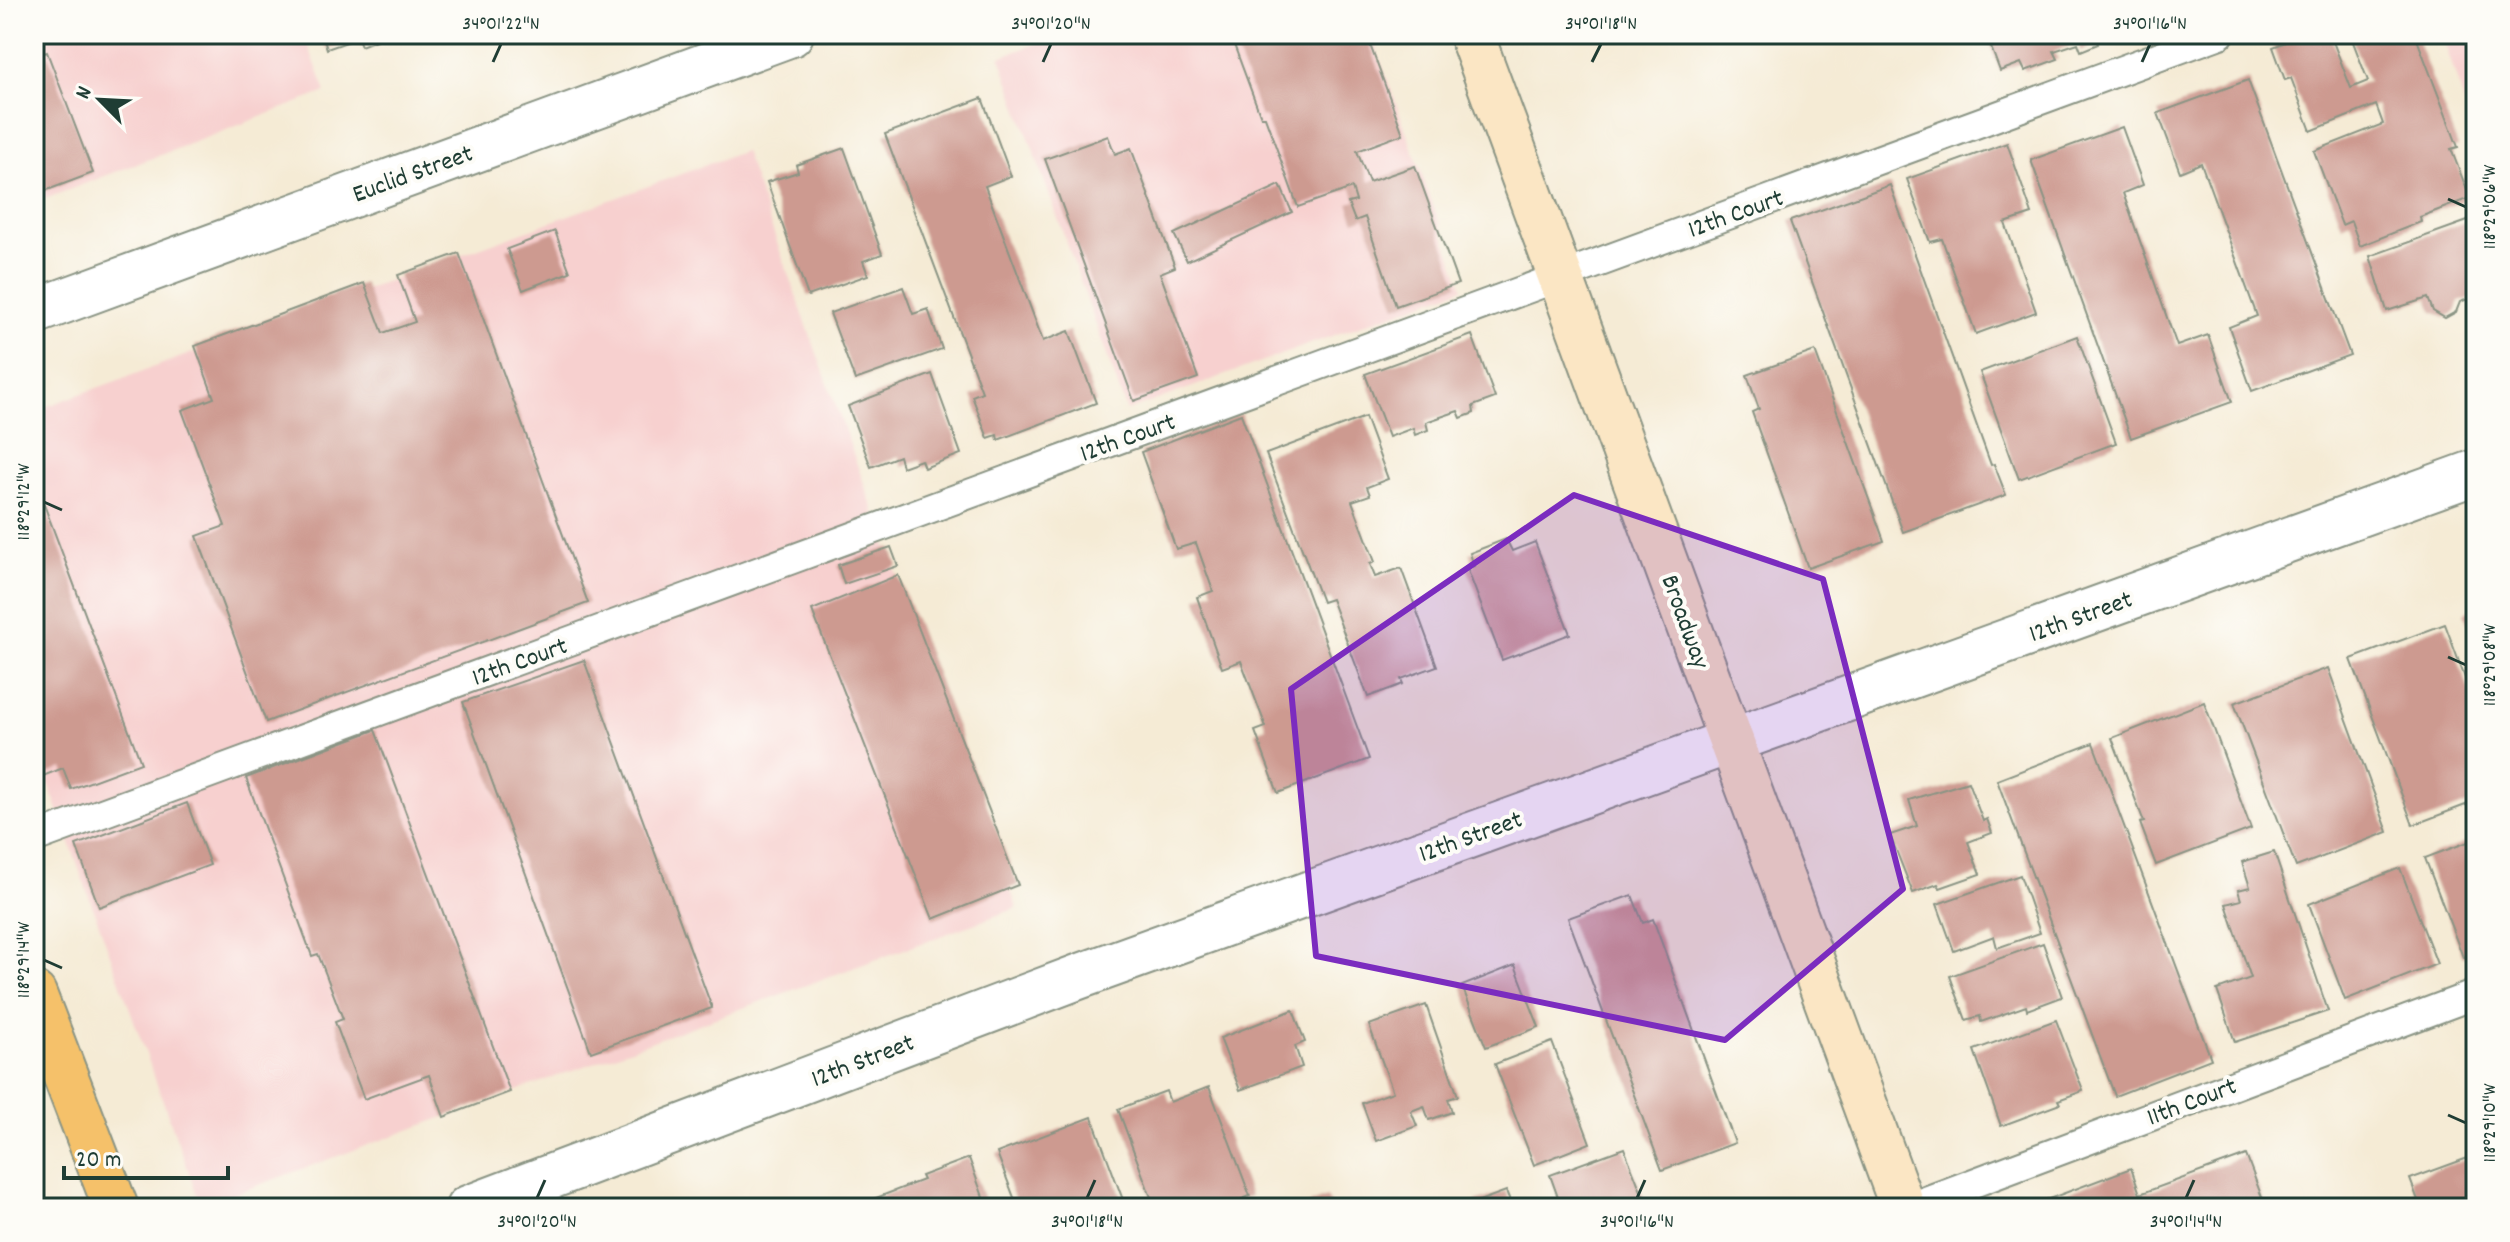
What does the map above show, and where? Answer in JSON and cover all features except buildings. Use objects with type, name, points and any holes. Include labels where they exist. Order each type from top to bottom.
[{"type":"main road","points":[[34,994],[116,1208]]},
{"type":"street","name":"Euclid Street","points":[[34,312],[791,34]]},
{"type":"street","name":"Broadway","points":[[1471,34],[1905,1208]]},
{"type":"street","name":"12th Street","points":[[468,1208],[1078,977],[2476,472]]},
{"type":"lane","name":"12th Court","points":[[34,838],[2220,34]]},
{"type":"lane","name":"11th Court","points":[[1905,1208],[2476,994]]},
{"type":"highlighted area","points":[[1574,495],[1823,579],[1903,889],[1725,1040],[1316,956],[1291,689]]},
{"type":"shaded area","points":[[34,34],[304,34],[326,92],[34,203]]},
{"type":"shaded area","points":[[1063,34],[1371,34],[1463,288],[1127,411],[1000,57]]},
{"type":"shaded area","points":[[2442,34],[2476,34],[2476,139]]},
{"type":"shaded area","points":[[744,151],[1017,908],[201,1206],[34,744],[34,411]]}]
